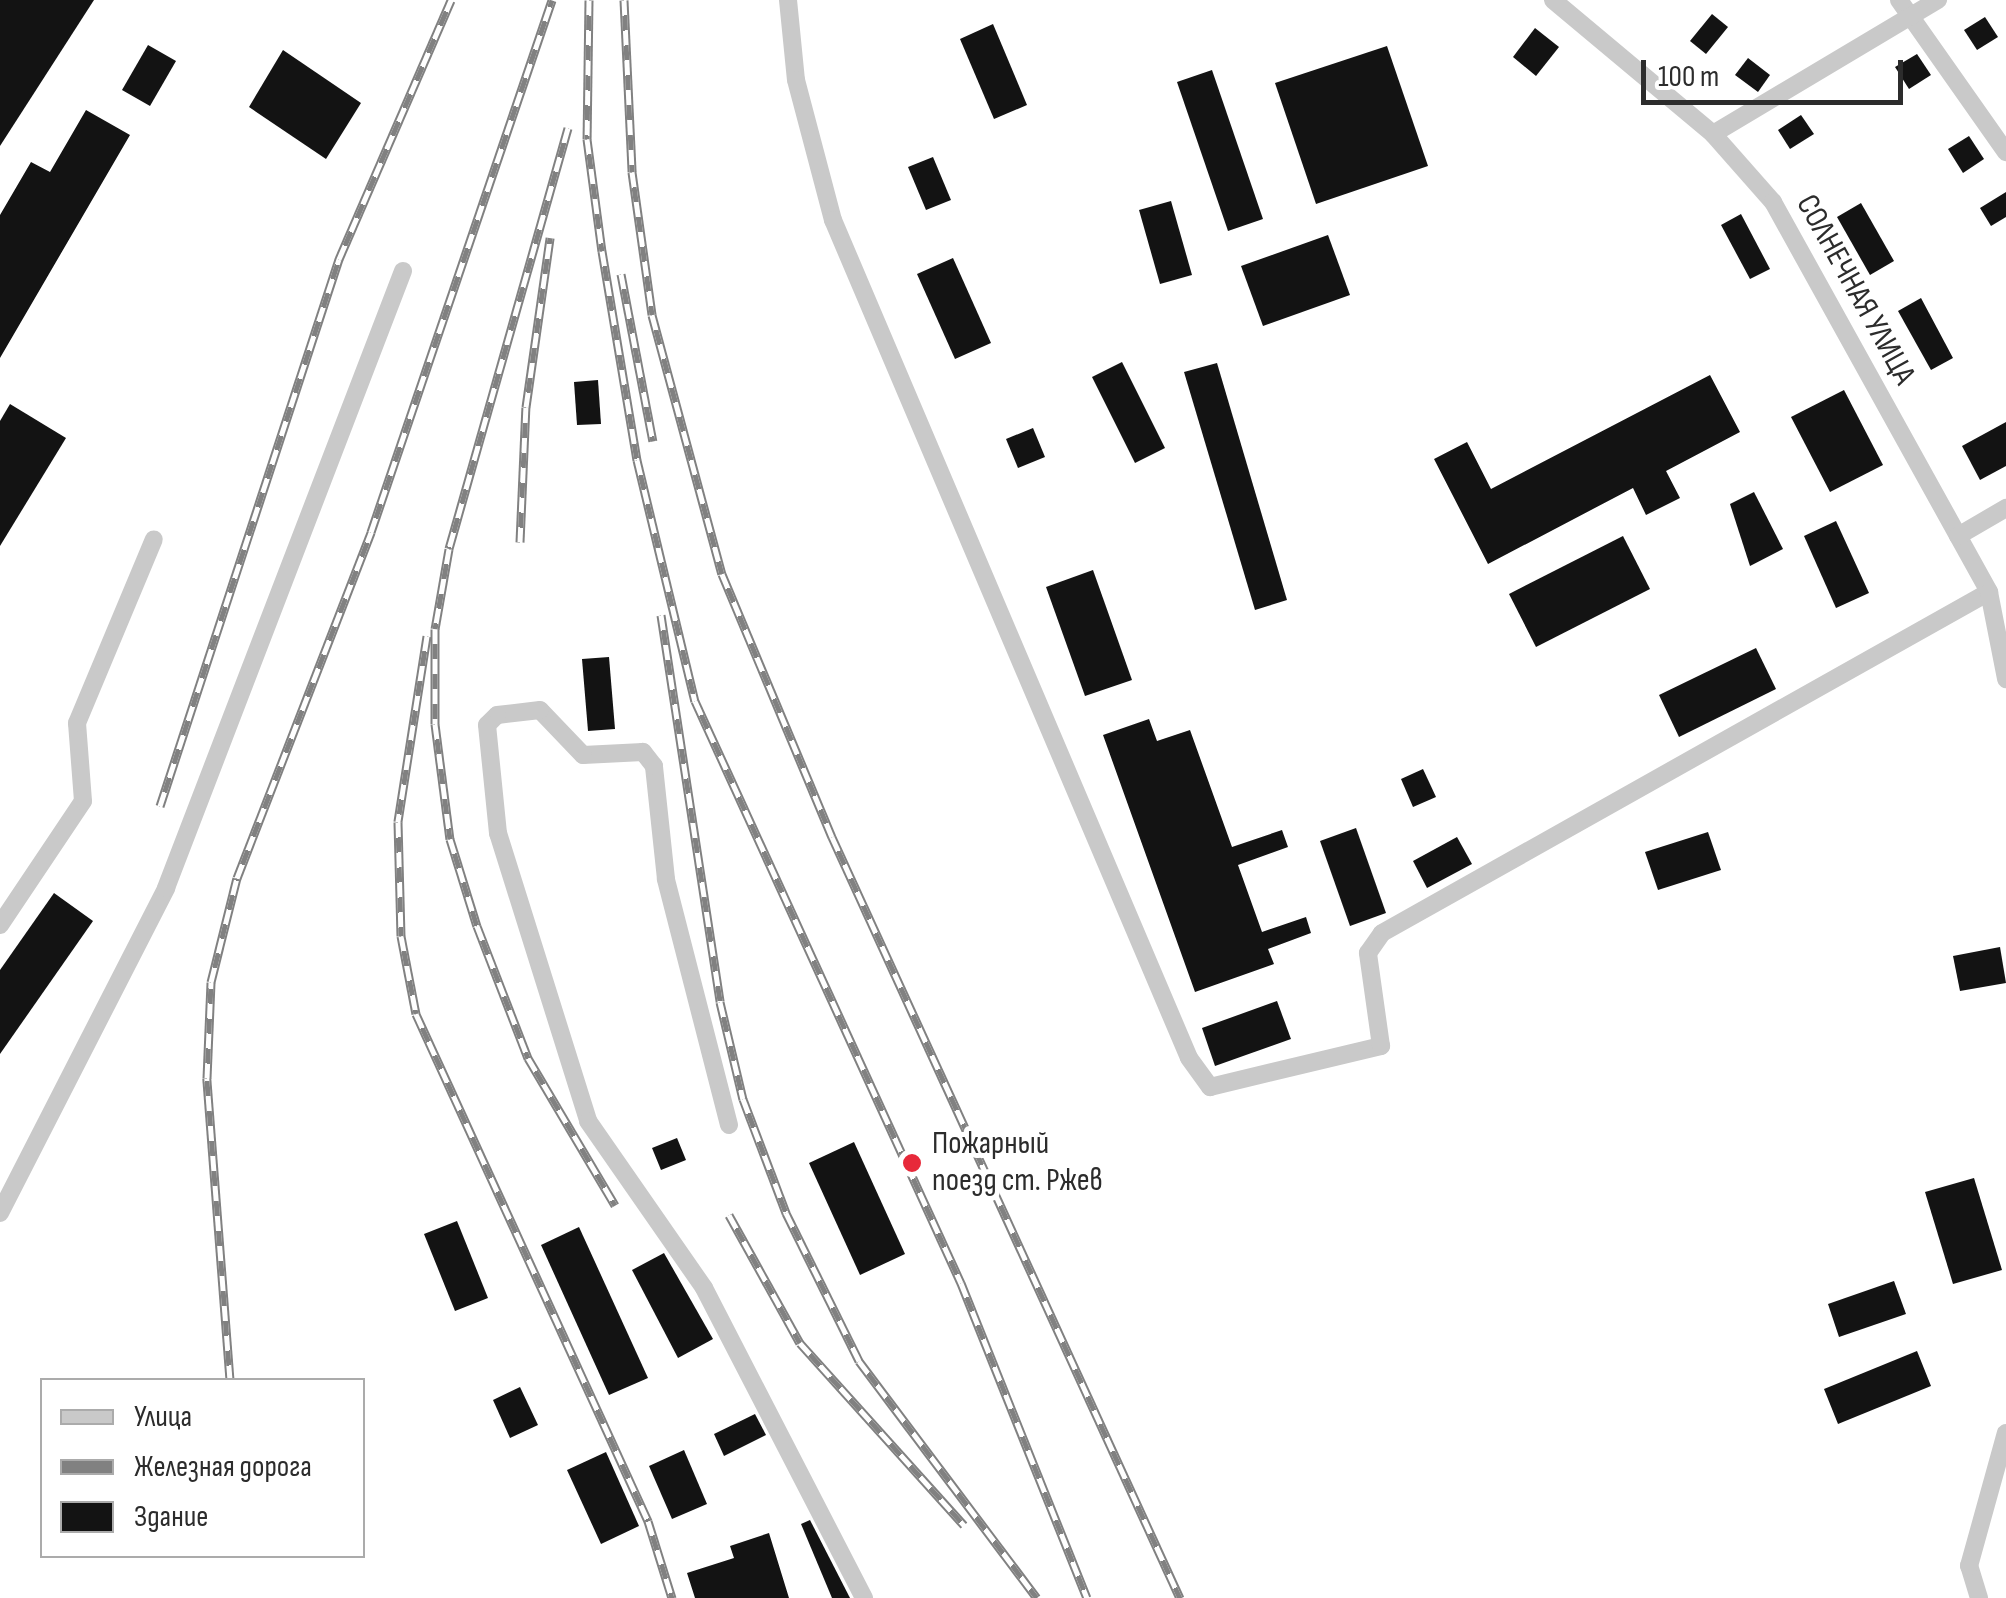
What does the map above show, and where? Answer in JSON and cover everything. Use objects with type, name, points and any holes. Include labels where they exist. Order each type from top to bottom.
[{"type":"street","points":[[788,0],[796,80],[834,220],[1189,1058],[1210,1088],[1382,1046],[1368,953],[1382,933],[1989,592]]},
{"type":"street","name":"СОЛНЕЧНАЯ УЛИЦА","points":[[1553,0],[1713,134],[1773,202],[1989,592],[2006,678]]},
{"type":"street","points":[[1713,134],[1905,7],[1938,0]]},
{"type":"street","points":[[1905,7],[2006,152]]},
{"type":"street","points":[[0,1213],[166,888],[403,271]]},
{"type":"street","points":[[1958,536],[2006,508]]},
{"type":"street","points":[[0,925],[83,800],[78,723],[154,539]]},
{"type":"street","points":[[729,1125],[666,879],[654,766],[642,752],[583,755],[540,710],[497,716],[487,725],[498,833],[588,1121],[739,1350],[864,1598]]},
{"type":"street","points":[[1979,1598],[1969,1566],[2006,1433]]},
{"type":"building","points":[[0,0],[94,0],[0,146]]},
{"type":"building","points":[[1712,14],[1728,27],[1706,54],[1690,41]]},
{"type":"building","points":[[1985,17],[1998,37],[1977,50],[1964,30]]},
{"type":"building","points":[[993,24],[1027,105],[994,119],[960,39]]},
{"type":"building","points":[[1535,28],[1559,47],[1536,76],[1513,57]]},
{"type":"building","points":[[148,45],[176,61],[150,106],[122,90]]},
{"type":"building","points":[[1387,46],[1428,166],[1316,204],[1275,83]]},
{"type":"building","points":[[283,50],[361,103],[326,159],[249,107]]},
{"type":"building","points":[[1917,54],[1931,75],[1909,89],[1895,67]]},
{"type":"building","points":[[1748,58],[1770,75],[1758,92],[1735,75]]},
{"type":"building","points":[[1212,70],[1263,219],[1228,231],[1177,82]]},
{"type":"building","points":[[86,110],[130,135],[0,358],[0,215],[31,162],[50,172]]},
{"type":"building","points":[[1801,115],[1814,134],[1790,149],[1778,130]]},
{"type":"building","points":[[1969,136],[1984,159],[1963,173],[1948,149]]},
{"type":"building","points":[[933,157],[951,200],[926,210],[908,167]]},
{"type":"building","points":[[2006,192],[2006,217],[1991,226],[1980,208]]},
{"type":"building","points":[[1171,201],[1192,275],[1160,284],[1139,210]]},
{"type":"building","points":[[1861,203],[1894,261],[1870,275],[1837,217]]},
{"type":"building","points":[[1741,214],[1770,269],[1750,279],[1721,225]]},
{"type":"building","points":[[1328,235],[1350,295],[1263,326],[1241,266]]},
{"type":"building","points":[[953,258],[991,343],[955,359],[917,274]]},
{"type":"building","points":[[1921,298],[1953,358],[1931,370],[1898,311]]},
{"type":"building","points":[[1122,362],[1165,448],[1135,463],[1092,377]]},
{"type":"building","points":[[1217,363],[1287,600],[1255,610],[1184,372]]},
{"type":"building","points":[[1710,375],[1740,432],[1666,471],[1680,498],[1646,515],[1633,488],[1488,564],[1434,459],[1467,442],[1491,489]]},
{"type":"building","points":[[598,380],[601,424],[577,425],[574,382]]},
{"type":"building","points":[[1844,390],[1883,465],[1830,492],[1791,417]]},
{"type":"building","points":[[10,404],[66,438],[0,546],[0,421]]},
{"type":"building","points":[[2006,422],[2006,466],[1980,480],[1962,446]]},
{"type":"building","points":[[1033,428],[1045,457],[1018,468],[1006,439]]},
{"type":"building","points":[[1754,492],[1783,549],[1750,566],[1730,504]]},
{"type":"building","points":[[1836,521],[1869,593],[1836,608],[1804,536]]},
{"type":"building","points":[[1623,536],[1650,589],[1536,647],[1509,594]]},
{"type":"building","points":[[1093,570],[1132,680],[1085,696],[1046,587]]},
{"type":"building","points":[[1756,648],[1776,689],[1679,737],[1659,695]]},
{"type":"building","points":[[609,657],[615,729],[588,731],[582,659]]},
{"type":"building","points":[[1149,719],[1157,741],[1190,730],[1232,847],[1282,830],[1288,847],[1238,865],[1262,932],[1306,917],[1311,933],[1268,949],[1274,964],[1195,992],[1103,735]]},
{"type":"building","points":[[1423,769],[1436,797],[1413,807],[1401,779]]},
{"type":"building","points":[[1356,828],[1386,913],[1350,926],[1320,841]]},
{"type":"building","points":[[1708,832],[1721,870],[1658,890],[1645,852]]},
{"type":"building","points":[[1457,837],[1472,864],[1427,888],[1413,861]]},
{"type":"building","points":[[54,893],[93,921],[0,1054],[0,970]]},
{"type":"building","points":[[2000,947],[2006,983],[1960,991],[1953,956]]},
{"type":"building","points":[[1277,1001],[1291,1039],[1215,1066],[1202,1028]]},
{"type":"building","points":[[677,1138],[686,1160],[661,1170],[652,1148]]},
{"type":"building","points":[[854,1142],[905,1254],[860,1275],[809,1163]]},
{"type":"building","points":[[1974,1178],[2002,1270],[1953,1284],[1925,1192]]},
{"type":"building","points":[[457,1221],[488,1298],[455,1311],[424,1234]]},
{"type":"building","points":[[579,1227],[648,1378],[609,1395],[541,1245]]},
{"type":"building","points":[[664,1253],[713,1339],[678,1358],[632,1270]]},
{"type":"building","points":[[1894,1281],[1906,1314],[1839,1337],[1828,1304]]},
{"type":"building","points":[[1917,1351],[1931,1386],[1838,1424],[1824,1389]]},
{"type":"building","points":[[520,1387],[538,1425],[510,1438],[493,1400]]},
{"type":"building","points":[[755,1414],[766,1435],[724,1456],[714,1434]]},
{"type":"building","points":[[684,1450],[707,1504],[672,1519],[649,1466]]},
{"type":"building","points":[[606,1452],[639,1526],[601,1544],[567,1470]]},
{"type":"building","points":[[810,1520],[850,1598],[832,1598],[801,1524]]},
{"type":"building","points":[[769,1533],[789,1598],[695,1598],[687,1573],[734,1558],[730,1546]]},
{"type":"railway","points":[[160,806],[339,259],[451,0]]},
{"type":"railway","points":[[230,1378],[207,1078],[211,982],[237,878],[371,532],[552,0]]},
{"type":"railway","points":[[589,0],[587,139],[602,251],[637,460],[695,701],[961,1283],[1087,1598]]},
{"type":"railway","points":[[624,0],[632,172],[652,315],[722,574],[832,837],[1180,1598]]},
{"type":"railway","points":[[568,128],[449,549],[435,629],[435,724],[450,839],[477,926],[528,1058],[615,1205]]},
{"type":"railway","points":[[520,542],[526,407],[550,238]]},
{"type":"railway","points":[[621,274],[653,441]]},
{"type":"railway","points":[[661,615],[720,1002],[743,1099],[786,1213],[859,1361],[1037,1598]]},
{"type":"railway","points":[[427,636],[398,822],[401,936],[416,1014],[648,1521],[672,1598]]},
{"type":"railway","points":[[729,1215],[800,1343],[964,1525]]},
{"type":"place","name":"Пожарный поезд ст. Ржев","points":[[912,1163]]}]
